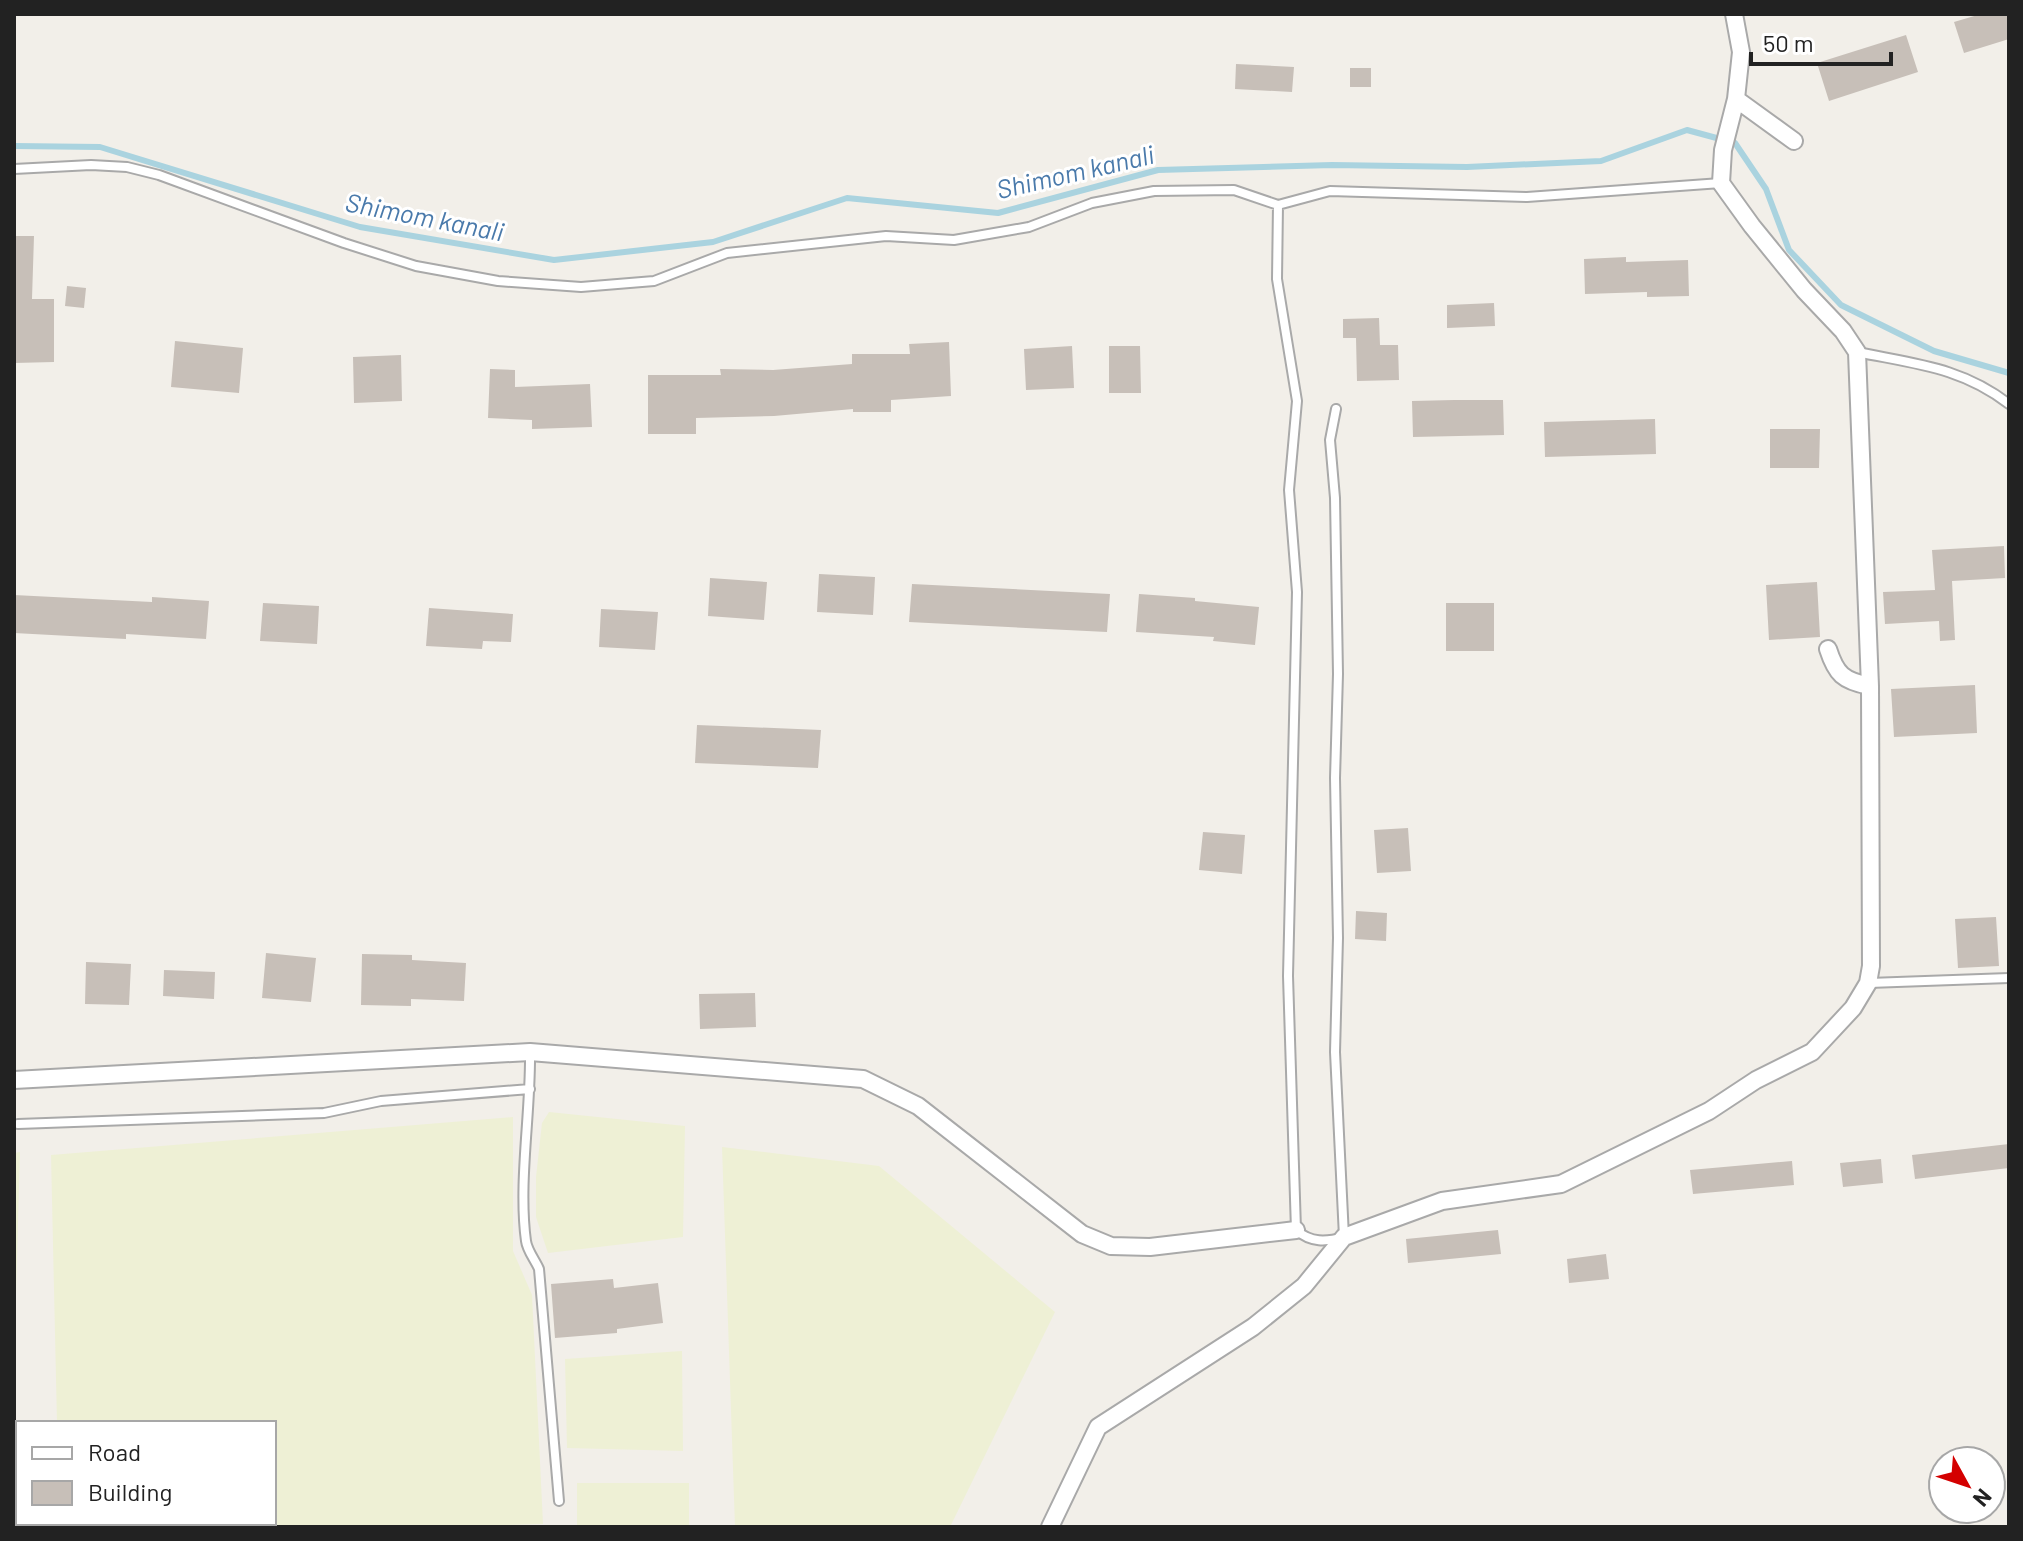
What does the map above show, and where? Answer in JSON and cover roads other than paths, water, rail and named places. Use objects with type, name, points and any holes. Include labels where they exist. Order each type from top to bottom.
[{"type":"street","points":[[1050,1527],[1098,1427],[1253,1327],[1304,1286],[1344,1237],[1442,1201],[1561,1184],[1709,1111],[1756,1080],[1812,1052],[1853,1008],[1868,983],[1871,966],[1870,686],[1857,352],[1843,331],[1804,290],[1752,226],[1721,183],[1723,150],[1734,106],[1741,52],[1734,14]]},
{"type":"street","points":[[1734,106],[1794,141]]},
{"type":"street","points":[[1828,649],[1834,668],[1846,679],[1870,686]]},
{"type":"street","points":[[14,1080],[530,1052],[863,1079],[918,1106],[1082,1234],[1111,1246],[1150,1247],[1296,1230]]},
{"type":"lane","points":[[14,169],[91,165],[127,167],[159,175],[416,266],[498,281],[581,287],[654,281],[727,253],[886,236],[954,240],[1029,227],[1092,203],[1154,191],[1234,190],[1278,205],[1330,191],[1527,197],[1721,183]]},
{"type":"lane","points":[[1278,205],[1277,279],[1297,401],[1289,490],[1297,592],[1288,976],[1296,1230],[1304,1237],[1326,1242],[1344,1237],[1335,1052],[1338,674],[1335,498],[1330,440],[1336,409]]},
{"type":"lane","points":[[1857,352],[1942,369],[1974,380],[2009,404]]},
{"type":"lane","points":[[1868,983],[2009,978]]},
{"type":"lane","points":[[530,1052],[526,1244],[539,1269],[559,1501]]},
{"type":"lane","points":[[18,1124],[324,1113],[381,1101],[530,1089]]},
{"type":"waterway","name":"Shimom kanali","points":[[14,146],[100,147],[360,227],[554,260],[713,242],[847,198],[998,213],[1158,170],[1332,165],[1467,167],[1601,161],[1687,130],[1735,143],[1766,189],[1789,250],[1841,305],[1934,351],[2009,373]]}]
